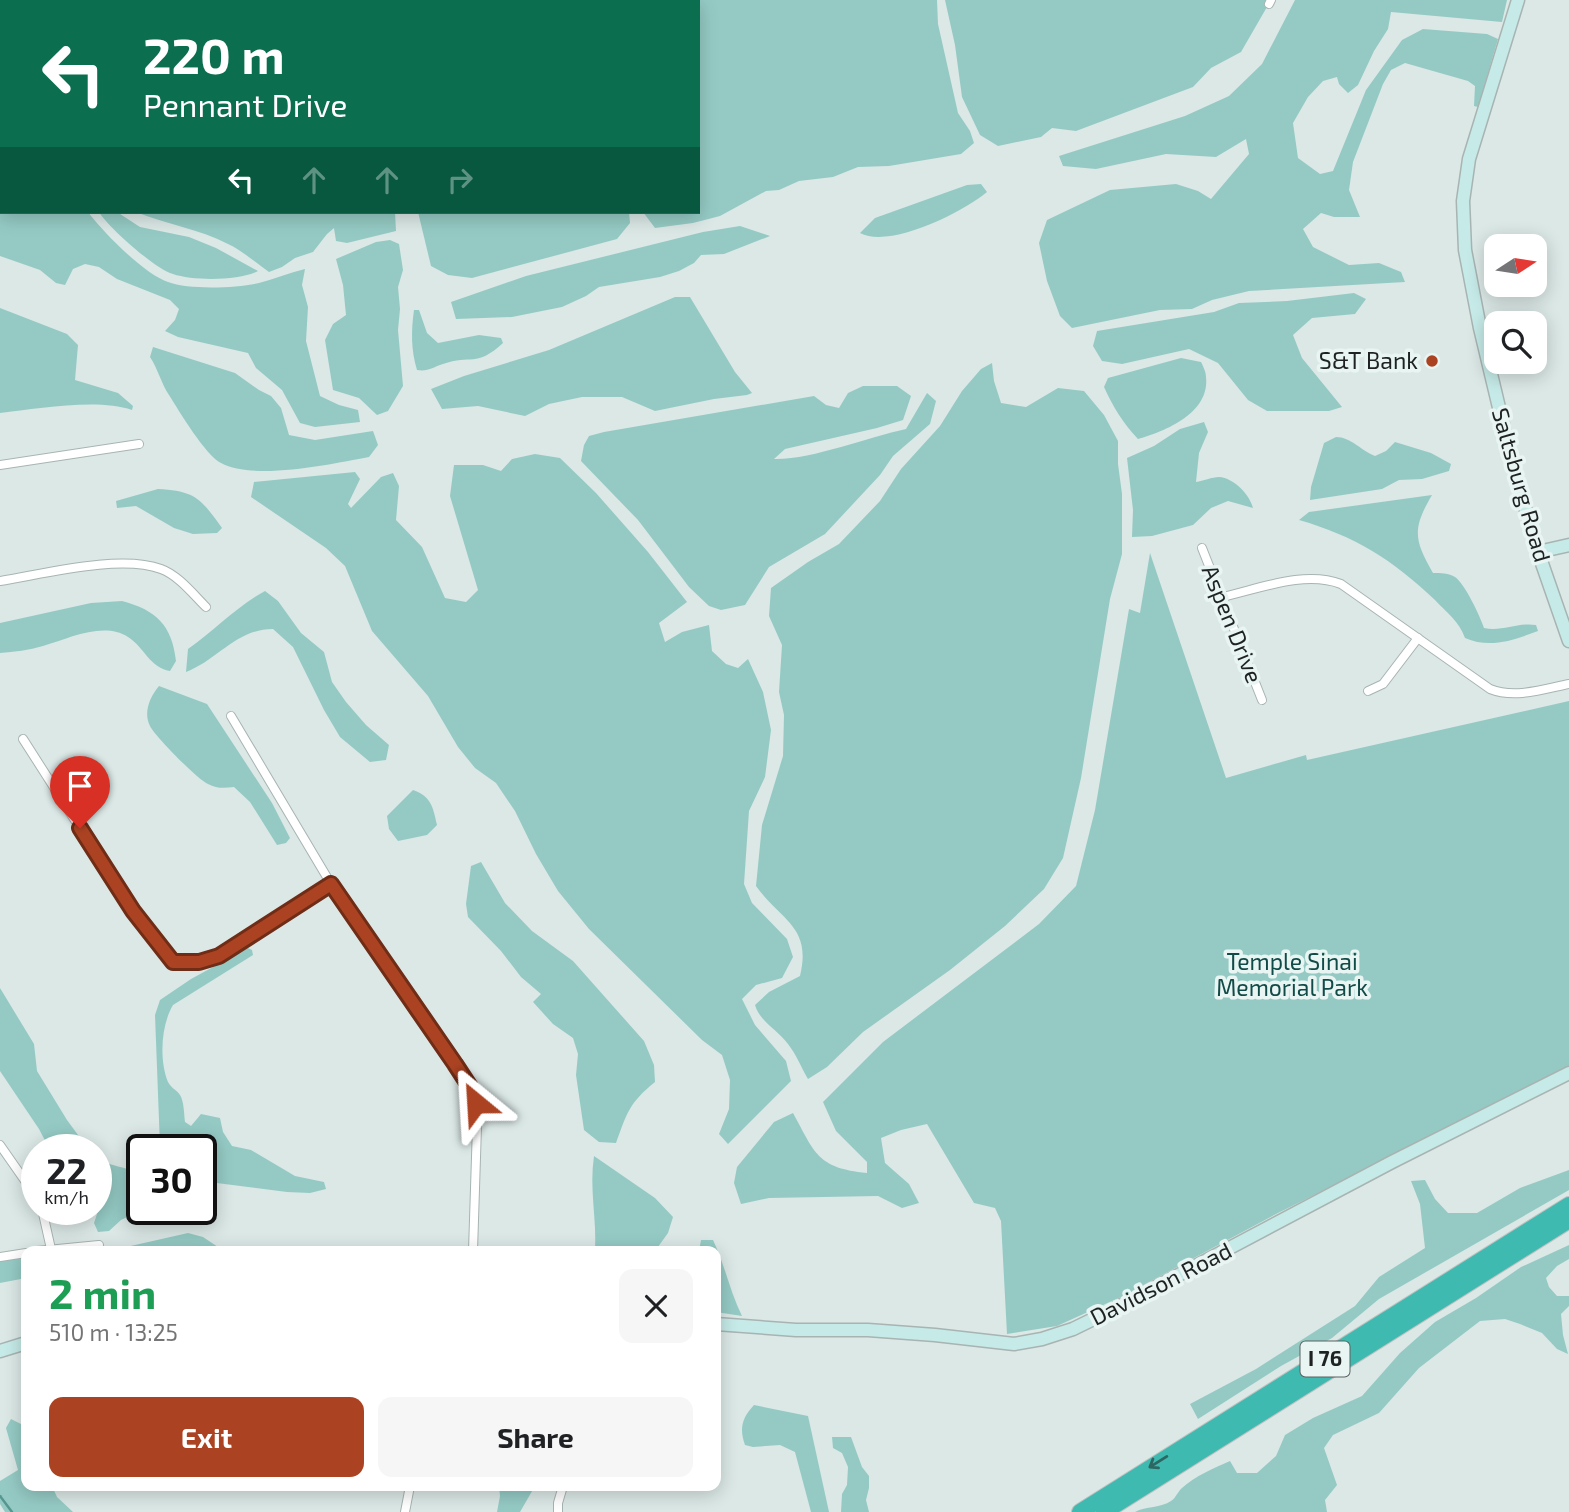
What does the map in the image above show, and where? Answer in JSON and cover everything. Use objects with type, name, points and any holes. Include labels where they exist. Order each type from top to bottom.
[{"type":"highway","name":"I 76","points":[[1080,1512],[1569,1205]]},
{"type":"highway","name":"I 76","points":[[1104,1512],[1569,1220]]},
{"type":"street","name":"Saltsburg Road","points":[[1518,0],[1468,159],[1464,179],[1463,225],[1480,328],[1512,461],[1538,552],[1569,641]]},
{"type":"street","points":[[0,466],[139,444]]},
{"type":"street","points":[[1538,552],[1569,545]]},
{"type":"street","name":"Aspen Drive","points":[[1202,548],[1262,700]]},
{"type":"street","points":[[0,580],[129,562],[163,569],[206,607]]},
{"type":"street","points":[[1222,597],[1310,578],[1329,579],[1341,584],[1473,678],[1501,693],[1529,692],[1569,684]]},
{"type":"street","points":[[1368,691],[1383,684],[1418,638]]},
{"type":"street","points":[[231,716],[331,884],[470,1087],[476,1103],[477,1126],[473,1246]]},
{"type":"street","points":[[23,739],[133,911],[173,962],[199,962],[219,956],[331,884]]},
{"type":"street","name":"Davidson Road","points":[[721,1324],[868,1330],[1014,1344],[1042,1339],[1073,1329],[1126,1303],[1392,1161],[1569,1073]]},
{"type":"street","points":[[0,1145],[21,1175]]},
{"type":"street","points":[[46,1225],[50,1246]]},
{"type":"street","points":[[87,1246],[99,1245]]},
{"type":"street","points":[[0,1257],[21,1254]]},
{"type":"street","points":[[0,1351],[21,1345]]},
{"type":"street","points":[[405,1512],[409,1491]]},
{"type":"street","points":[[558,1512],[562,1491]]},
{"type":"green space","points":[[700,0],[937,0],[938,24],[958,113],[970,131],[974,143],[961,154],[889,166],[858,167],[833,177],[799,181],[779,190],[766,191],[720,216],[655,228],[644,214],[700,214]]},
{"type":"green space","points":[[945,0],[1271,0],[1241,52],[1211,68],[1193,87],[1076,131],[1052,128],[1041,137],[998,146],[980,135],[962,97]]},
{"type":"green space","points":[[1295,0],[1507,0],[1502,22],[1391,12],[1388,29],[1358,85],[1348,93],[1339,84],[1337,77],[1323,81],[1308,97],[1293,123],[1298,158],[1320,174],[1333,171],[1366,90],[1402,40],[1423,29],[1487,34],[1498,39],[1478,107],[1474,106],[1475,86],[1468,81],[1405,63],[1391,70],[1353,162],[1349,190],[1360,217],[1334,217],[1321,213],[1303,229],[1313,247],[1349,265],[1379,263],[1401,272],[1405,282],[1249,291],[1212,300],[1192,309],[1160,310],[1072,328],[1060,316],[1047,281],[1039,243],[1047,220],[1110,190],[1176,184],[1198,191],[1211,199],[1249,154],[1246,139],[1216,157],[1166,154],[1096,169],[1063,166],[1059,156],[1185,116],[1229,96],[1262,64]]},
{"type":"green space","points":[[981,184],[987,192],[961,209],[926,226],[889,236],[873,237],[860,233],[875,218],[967,185]]},
{"type":"green space","points":[[0,214],[90,214],[136,262],[158,278],[177,285],[250,285],[305,269],[302,285],[308,307],[306,341],[320,396],[358,410],[360,422],[315,427],[300,423],[282,390],[256,368],[248,353],[178,337],[165,331],[175,320],[179,309],[170,300],[117,279],[99,267],[85,264],[73,269],[65,285],[56,283],[40,270],[0,256]]},
{"type":"green space","points":[[101,214],[120,214],[140,227],[189,237],[258,271],[240,277],[216,279],[173,274],[155,264],[112,228]]},
{"type":"green space","points":[[142,214],[395,214],[396,231],[347,243],[336,241],[334,228],[313,252],[269,272],[239,250],[217,239]]},
{"type":"green space","points":[[418,214],[629,214],[630,223],[617,239],[472,278],[448,275],[431,266]]},
{"type":"green space","points":[[740,226],[770,236],[724,254],[701,255],[694,263],[660,277],[599,287],[562,307],[512,317],[456,319],[451,302],[526,276],[703,232]]},
{"type":"green space","points":[[390,240],[399,244],[403,270],[398,287],[398,330],[403,386],[388,411],[377,415],[359,398],[333,390],[325,340],[333,324],[346,315],[343,285],[336,259],[376,242]]},
{"type":"green space","points":[[1354,293],[1366,299],[1355,314],[1312,318],[1293,335],[1302,358],[1342,407],[1329,411],[1267,411],[1248,400],[1218,363],[1189,349],[1122,364],[1102,361],[1093,346],[1097,331],[1214,312],[1239,303],[1287,301]]},
{"type":"green space","points":[[675,297],[690,297],[735,372],[752,393],[655,411],[622,397],[582,397],[549,404],[525,416],[478,406],[442,409],[431,389],[549,350]]},
{"type":"green space","points":[[0,308],[67,334],[78,345],[75,380],[118,393],[133,406],[132,410],[85,405],[0,413]]},
{"type":"green space","points":[[414,310],[419,310],[427,333],[438,343],[479,335],[501,338],[503,343],[480,358],[453,361],[427,370],[417,370],[412,340]]},
{"type":"green space","points":[[153,347],[235,373],[271,396],[281,408],[289,435],[315,440],[373,431],[378,445],[369,457],[294,469],[253,471],[221,463],[201,443],[166,390],[150,357]]},
{"type":"green space","points":[[1181,358],[1201,362],[1203,365],[1206,377],[1201,401],[1194,410],[1173,425],[1138,439],[1123,421],[1107,394],[1104,387],[1108,378]]},
{"type":"green space","points":[[992,363],[1001,403],[1026,407],[1058,388],[1084,391],[1104,415],[1118,441],[1122,494],[1122,554],[1110,599],[1081,778],[1063,858],[1044,889],[1005,926],[950,970],[863,1032],[827,1067],[808,1079],[791,1048],[765,1021],[755,1005],[769,992],[800,976],[803,959],[802,946],[792,925],[756,886],[762,825],[783,756],[784,715],[779,692],[782,645],[769,616],[771,588],[839,544],[880,501],[901,469],[940,426],[962,391],[981,369]]},
{"type":"green space","points":[[863,386],[897,386],[911,396],[903,420],[785,449],[774,459],[805,456],[906,429],[927,393],[936,401],[930,424],[893,456],[880,475],[825,534],[769,567],[745,605],[721,610],[709,606],[689,587],[638,520],[581,461],[589,436],[604,432],[814,396],[826,405],[839,408],[848,393]]},
{"type":"green space","points":[[1204,422],[1208,432],[1199,453],[1196,482],[1219,477],[1230,480],[1245,493],[1253,508],[1228,501],[1211,508],[1193,525],[1152,536],[1132,537],[1133,510],[1127,458],[1154,446],[1180,429]]},
{"type":"green space","points":[[1336,437],[1346,439],[1375,456],[1386,451],[1395,442],[1431,453],[1451,464],[1449,471],[1422,479],[1399,480],[1382,489],[1310,500],[1311,487],[1324,443]]},
{"type":"green space","points":[[535,454],[560,458],[596,493],[648,552],[687,602],[659,623],[665,642],[682,632],[709,625],[712,651],[726,664],[738,668],[748,659],[763,692],[771,730],[765,777],[749,811],[744,884],[752,903],[787,939],[793,957],[782,978],[756,985],[742,999],[755,1025],[786,1061],[791,1081],[728,1144],[719,1134],[729,1109],[730,1080],[722,1055],[702,1040],[589,929],[558,891],[515,811],[496,783],[475,768],[458,747],[428,696],[372,631],[345,566],[326,548],[251,497],[254,482],[355,472],[360,479],[348,504],[351,508],[381,477],[393,473],[399,486],[396,520],[422,547],[445,598],[466,602],[478,590],[450,496],[454,465],[483,465],[501,471],[512,459]]},
{"type":"green space","points":[[158,489],[181,492],[196,498],[222,528],[217,533],[193,534],[174,528],[136,506],[117,508],[116,501]]},
{"type":"green space","points":[[1432,495],[1421,517],[1418,534],[1422,552],[1433,573],[1450,575],[1459,581],[1484,628],[1497,629],[1529,624],[1536,625],[1538,631],[1493,643],[1465,638],[1456,622],[1435,600],[1388,561],[1356,542],[1299,520],[1309,512]]},
{"type":"green space","name":"Temple Sinai Memorial Park","points":[[1150,553],[1226,778],[1306,755],[1307,760],[1569,701],[1569,1068],[1276,1214],[1123,1296],[1057,1326],[1007,1334],[1001,1221],[995,1208],[974,1203],[927,1124],[881,1138],[885,1163],[909,1184],[919,1203],[902,1208],[878,1196],[769,1198],[741,1204],[734,1183],[737,1167],[774,1122],[793,1113],[813,1148],[827,1162],[850,1171],[867,1173],[867,1162],[836,1131],[823,1102],[883,1042],[1039,924],[1076,886],[1095,810],[1129,609],[1140,613]]},
{"type":"green space","points":[[265,591],[278,601],[301,633],[324,652],[332,682],[366,725],[389,745],[386,760],[370,762],[340,737],[293,647],[273,629],[248,634],[186,672],[188,649]]},
{"type":"green space","points":[[122,601],[153,614],[166,629],[176,661],[170,671],[152,662],[128,637],[108,631],[85,633],[22,651],[0,653],[0,623],[91,603]]},
{"type":"green space","points":[[159,686],[207,704],[272,803],[290,838],[286,843],[277,845],[250,802],[234,787],[211,786],[203,781],[153,731],[147,710]]},
{"type":"green space","points":[[413,790],[424,795],[430,803],[437,825],[427,835],[398,841],[389,829],[387,816]]},
{"type":"green space","points":[[481,862],[505,903],[532,931],[573,961],[644,1041],[654,1065],[655,1082],[639,1096],[630,1109],[616,1143],[599,1142],[584,1130],[576,1075],[578,1054],[573,1038],[553,1024],[533,1002],[541,994],[521,977],[501,951],[468,917],[466,904],[471,866]]},
{"type":"green space","points":[[248,948],[252,950],[253,955],[173,1005],[169,1013],[164,1032],[163,1064],[169,1084],[181,1098],[185,1122],[191,1126],[201,1114],[220,1118],[223,1132],[232,1146],[251,1150],[295,1176],[324,1182],[326,1189],[310,1193],[287,1192],[217,1183],[217,1134],[160,1134],[155,1015],[160,1000],[191,979]]},
{"type":"green space","points":[[0,988],[34,1044],[37,1071],[77,1134],[42,1134],[0,1071]]},
{"type":"green space","points":[[594,1156],[655,1198],[673,1217],[668,1233],[659,1246],[595,1246],[592,1180]]},
{"type":"green space","points":[[112,1165],[126,1169],[126,1218],[109,1231],[98,1232],[95,1225],[112,1225]]},
{"type":"green space","points":[[1569,1170],[1569,1190],[1379,1299],[1332,1338],[1281,1366],[1198,1419],[1190,1404],[1256,1369],[1355,1306],[1379,1277],[1425,1248],[1420,1204],[1411,1181],[1425,1180],[1435,1199],[1448,1213],[1477,1213],[1520,1188]]},
{"type":"green space","points":[[188,1233],[203,1237],[216,1246],[131,1246]]},
{"type":"green space","points":[[701,1240],[713,1240],[716,1246],[700,1246]]},
{"type":"green space","points":[[1569,1245],[1569,1259],[1557,1266],[1546,1278],[1549,1287],[1557,1296],[1569,1296],[1569,1306],[1561,1314],[1568,1354],[1557,1349],[1542,1333],[1520,1324],[1505,1319],[1480,1321],[1419,1368],[1379,1413],[1333,1435],[1324,1448],[1337,1485],[1325,1500],[1327,1512],[1135,1512],[1173,1500],[1181,1489],[1193,1480],[1230,1461],[1237,1473],[1257,1473],[1276,1456],[1285,1435],[1313,1418],[1362,1396],[1400,1353],[1435,1322],[1521,1267]]},
{"type":"green space","points":[[21,1258],[21,1279],[0,1283],[0,1260]]},
{"type":"green space","points":[[721,1259],[734,1298],[742,1316],[721,1313]]},
{"type":"green space","points":[[754,1405],[808,1416],[829,1512],[811,1512],[795,1452],[780,1445],[745,1445],[743,1424]]},
{"type":"green space","points":[[11,1419],[21,1424],[21,1491],[54,1491],[73,1512],[5,1512],[0,1504],[0,1481],[18,1470],[6,1428]]},
{"type":"green space","points":[[832,1437],[851,1437],[862,1467],[869,1476],[866,1500],[869,1512],[841,1512],[848,1467],[842,1453],[833,1448]]},
{"type":"green space","points":[[500,1491],[532,1491],[520,1512],[497,1512]]},
{"type":"waterway","points":[[0,1496],[12,1512]]},
{"type":"place","name":"S&T Bank","points":[[1432,361]]},
{"type":"route","points":[[80,828],[133,911],[173,962],[199,962],[219,956],[331,884],[455,1064],[470,1087],[476,1103]]}]
